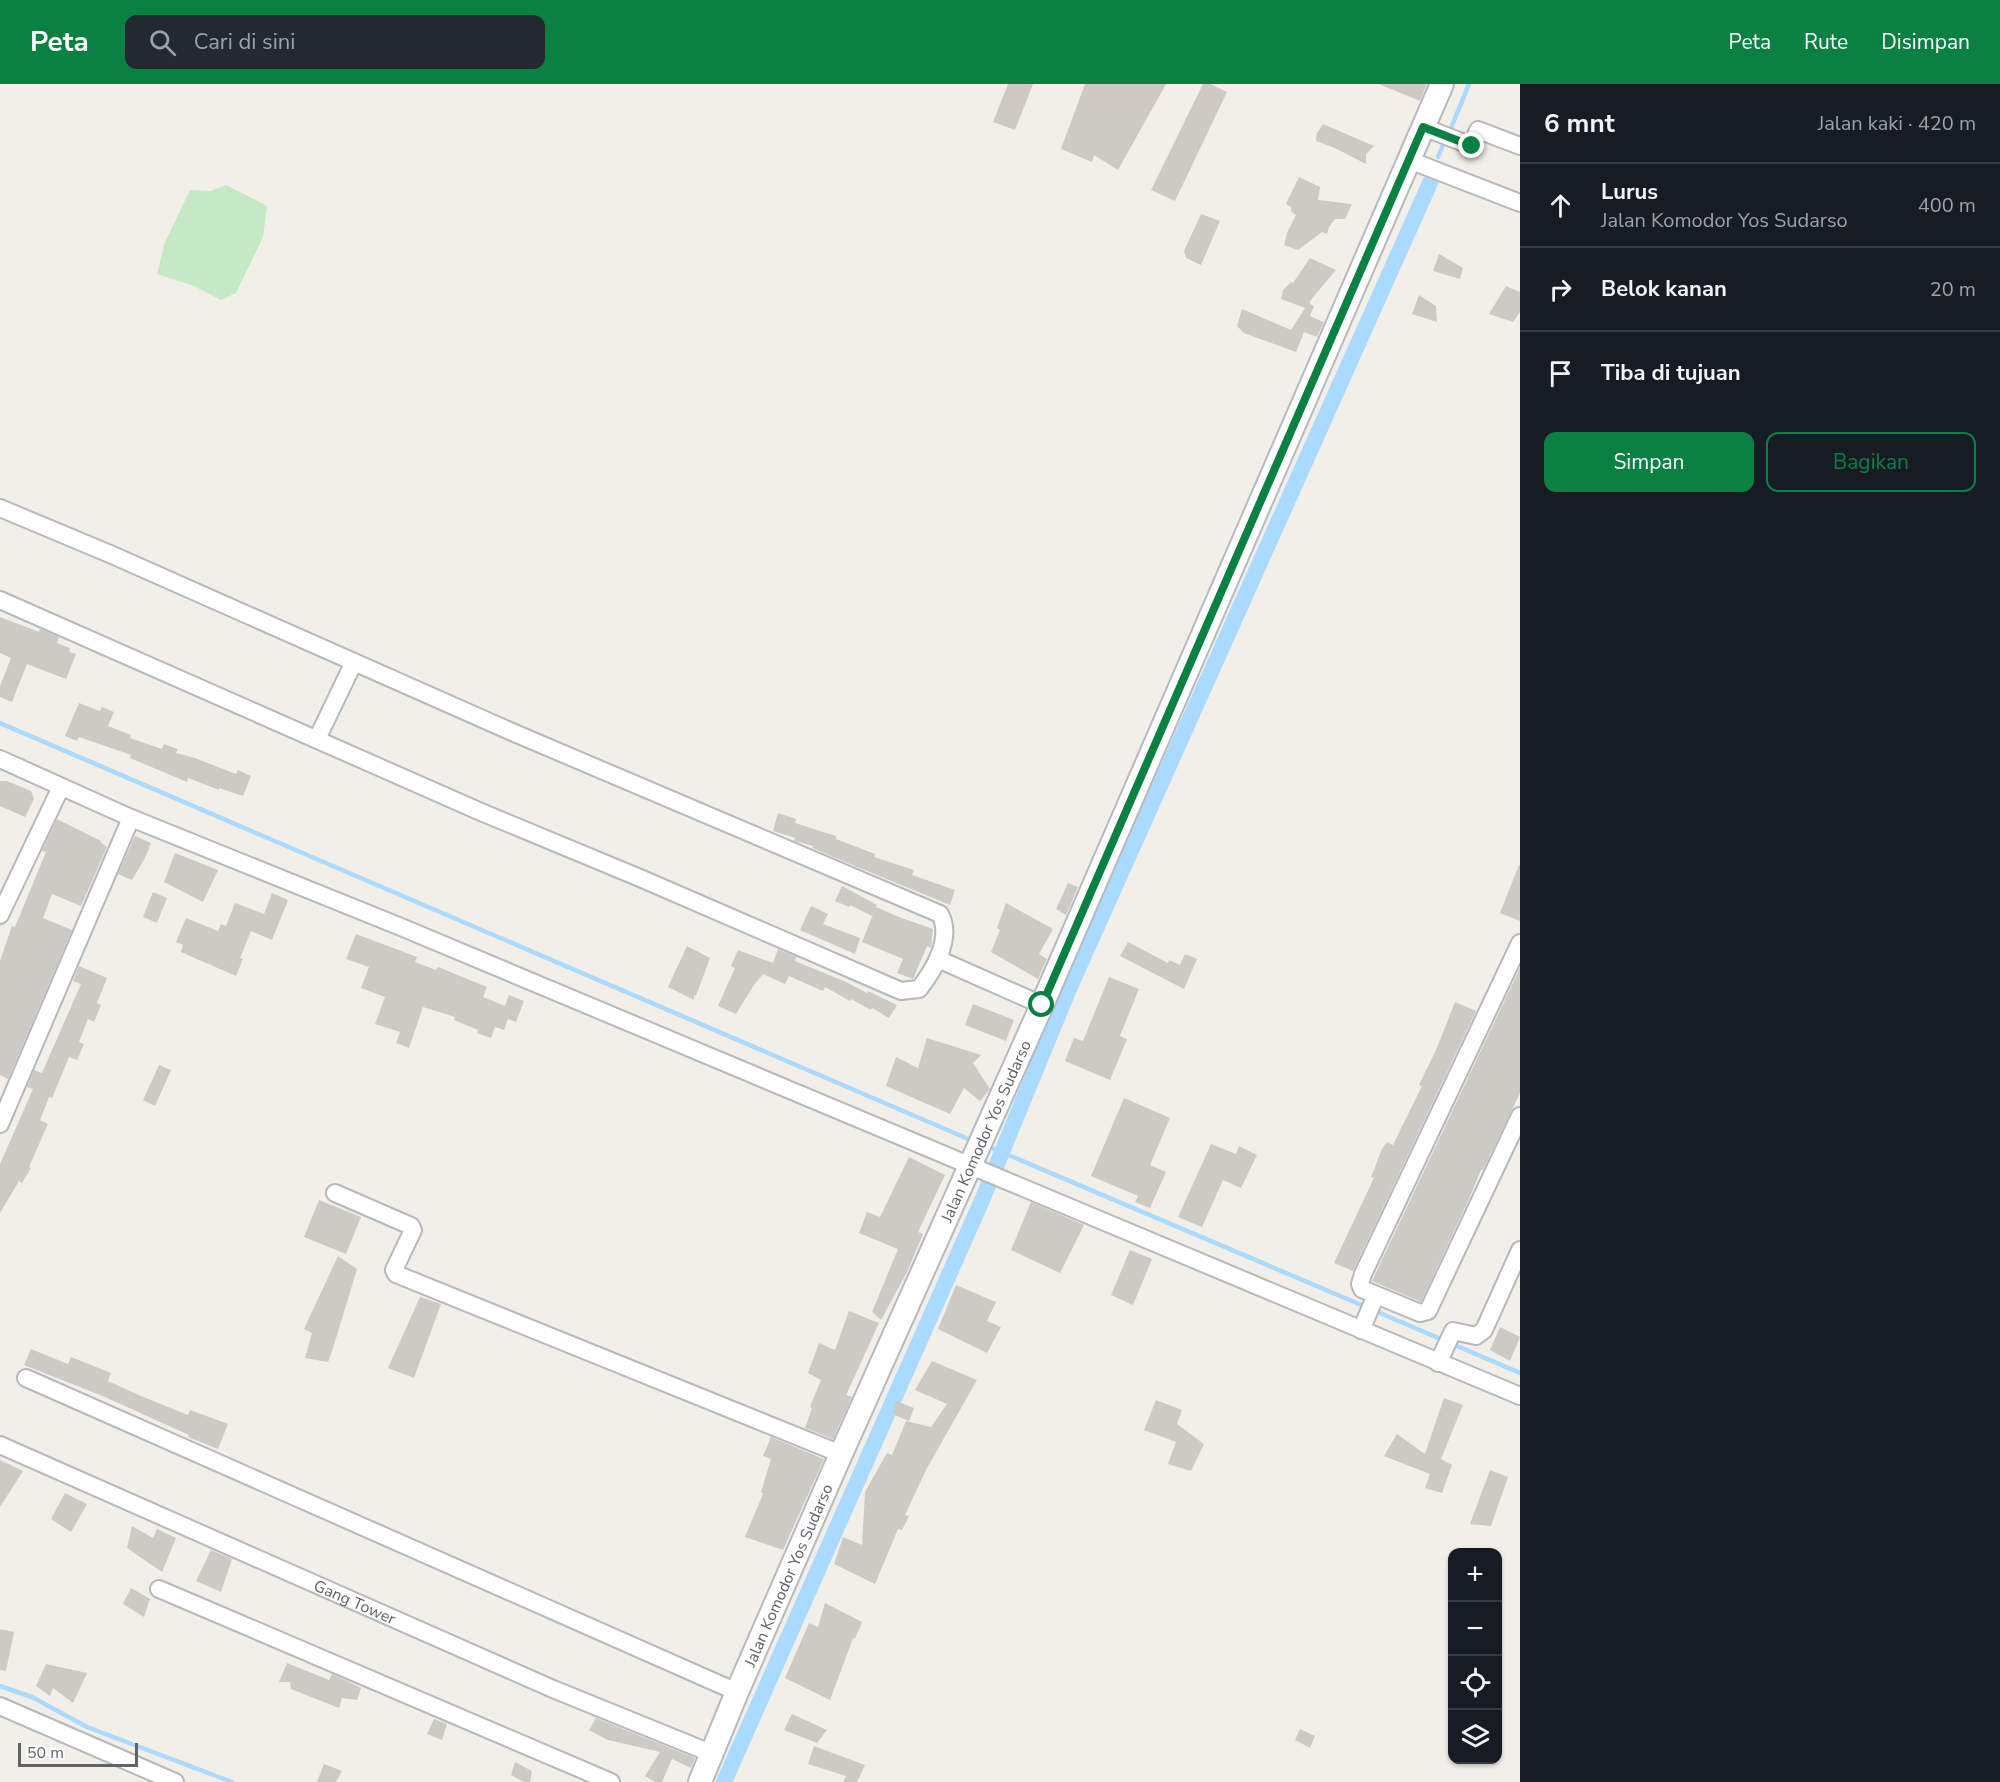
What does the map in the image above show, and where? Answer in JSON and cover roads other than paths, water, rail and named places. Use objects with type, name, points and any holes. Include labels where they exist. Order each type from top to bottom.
[{"type":"street","name":"Jalan Komodor Yos Sudarso","points":[[700,1782],[841,1454],[975,1164],[987,1126],[1418,164],[1426,128],[1442,84]]},
{"type":"street","points":[[1426,128],[1472,146],[1478,130],[1520,146]]},
{"type":"street","points":[[1418,164],[1520,203]]},
{"type":"street","points":[[0,508],[523,736],[940,914],[944,926],[938,959],[919,989],[901,991],[481,812],[0,600]]},
{"type":"street","points":[[317,739],[354,662]]},
{"type":"street","points":[[0,759],[131,818],[975,1164],[1007,1180],[1363,1327],[1520,1396]]},
{"type":"street","points":[[0,915],[61,787]]},
{"type":"street","points":[[0,1124],[131,818]]},
{"type":"street","points":[[1520,943],[1363,1274],[1360,1284],[1362,1288],[1375,1298],[1420,1313],[1428,1311],[1520,1116]]},
{"type":"street","points":[[938,959],[1042,1005]]},
{"type":"street","points":[[334,1193],[411,1226],[413,1230],[394,1270],[396,1274],[841,1454]]},
{"type":"street","points":[[1439,1360],[1453,1330],[1476,1336],[1481,1334],[1520,1250]]},
{"type":"street","points":[[1363,1327],[1375,1298]]},
{"type":"street","points":[[26,1378],[737,1692]]},
{"type":"street","name":"Gang Tower","points":[[0,1445],[553,1689],[713,1754]]},
{"type":"street","points":[[159,1589],[611,1782]]},
{"type":"street","points":[[0,1706],[175,1782]]},
{"type":"waterway","points":[[1449,133],[1469,84]]},
{"type":"waterway","points":[[1438,157],[1445,140]]},
{"type":"waterway","points":[[724,1782],[983,1198],[1069,989],[1430,183]]},
{"type":"waterway","points":[[0,723],[973,1141]]},
{"type":"waterway","points":[[987,1146],[1366,1307]]},
{"type":"waterway","points":[[1373,1310],[1520,1373]]},
{"type":"waterway","points":[[0,1686],[32,1697],[87,1727],[232,1782]]}]
